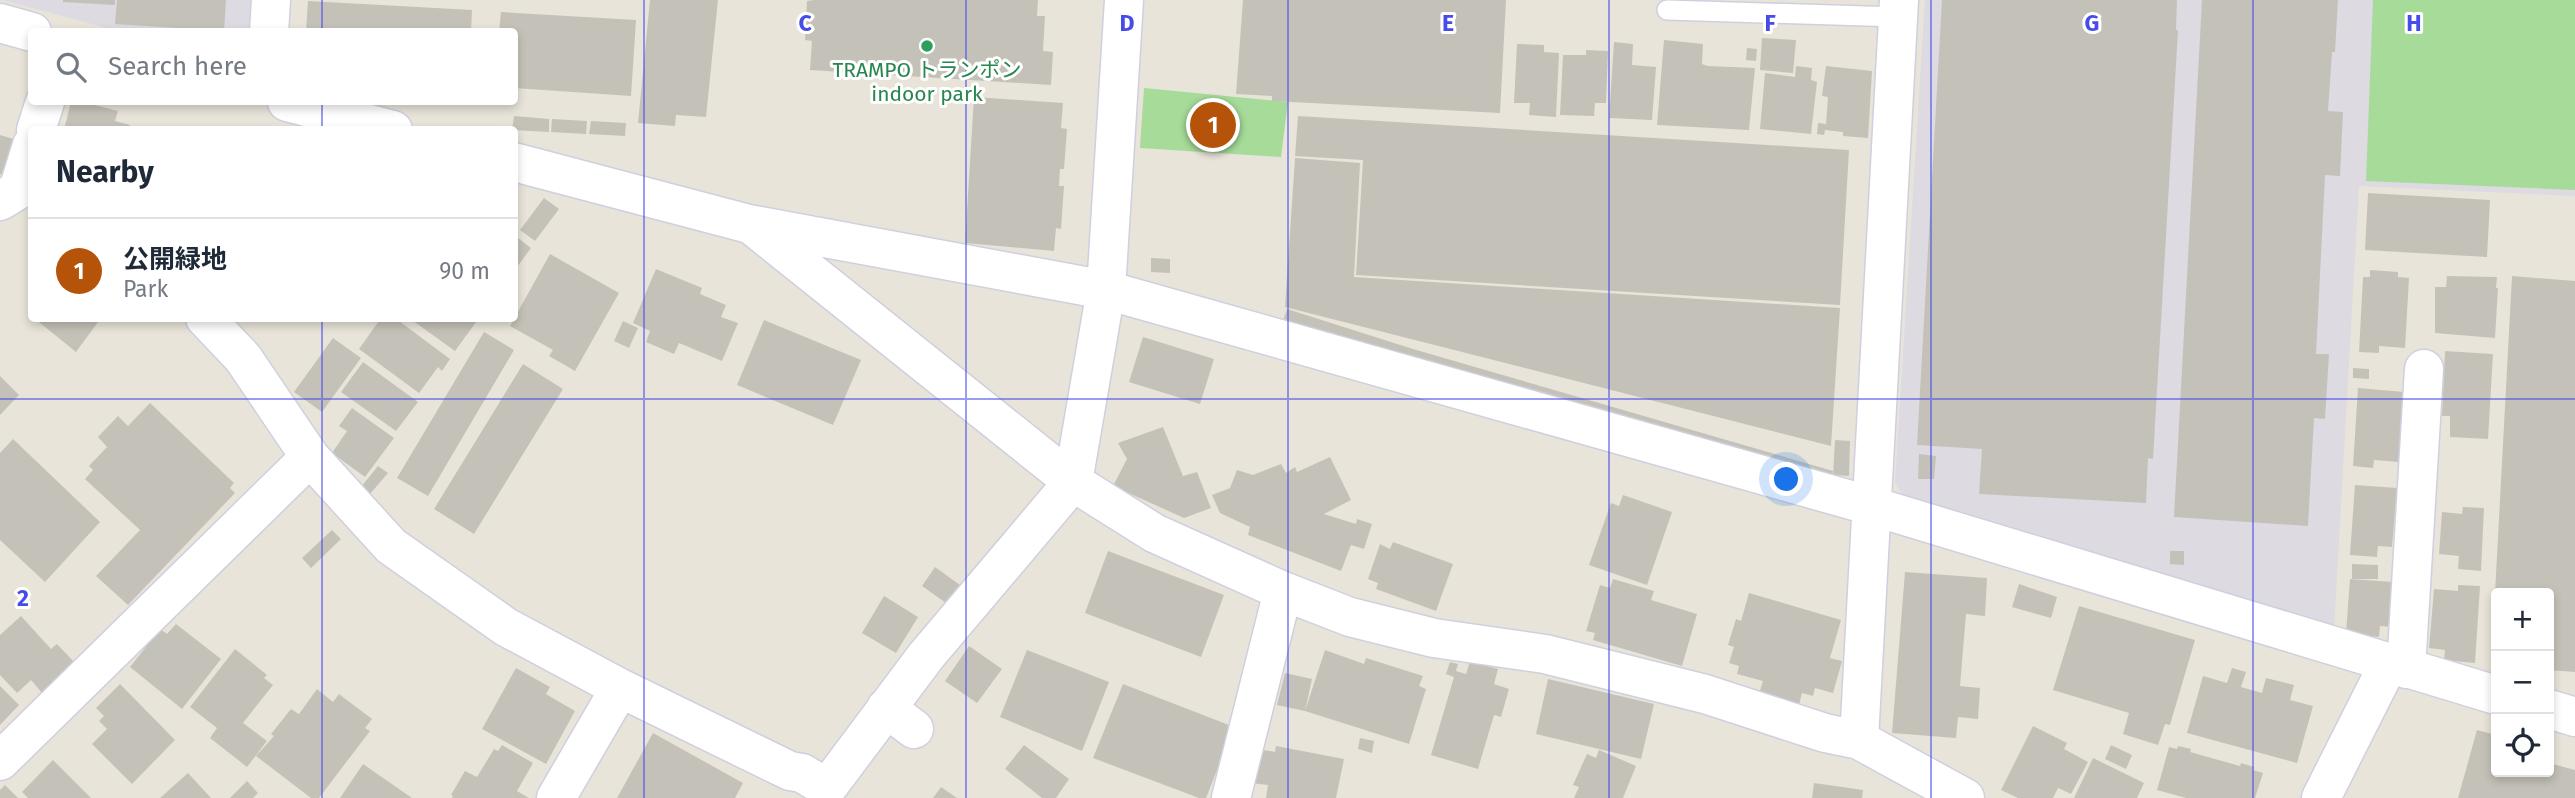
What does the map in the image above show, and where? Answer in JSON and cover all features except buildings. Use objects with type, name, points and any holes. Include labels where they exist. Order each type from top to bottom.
[{"type":"street","points":[[269,28],[271,0]]},
{"type":"street","points":[[209,322],[243,358],[310,457],[391,546],[506,627],[620,688],[790,771],[802,773],[831,793],[900,718],[926,656],[1073,482],[1106,290],[1124,0]]},
{"type":"street","points":[[1859,740],[1898,9]]},
{"type":"street","points":[[0,23],[28,31]]},
{"type":"street","points":[[37,126],[44,105]]},
{"type":"street","points":[[298,105],[378,126]]},
{"type":"street","points":[[17,194],[28,158]]},
{"type":"street","points":[[518,163],[749,224],[1106,290],[1872,506],[2491,694]]},
{"type":"street","points":[[749,224],[1073,482],[1154,533],[1283,591],[1350,617],[1434,638],[1545,654],[1705,694],[1825,733],[1859,740],[1965,798]]},
{"type":"street","points":[[2321,798],[2398,666],[2424,369]]},
{"type":"street","points":[[0,761],[310,457]]},
{"type":"street","points":[[1231,798],[1283,591]]},
{"type":"street","points":[[556,798],[620,688]]},
{"type":"street","points":[[2554,711],[2575,717]]},
{"type":"lane","points":[[1667,10],[1898,9]]},
{"type":"shaded area","points":[[3,0],[258,0],[256,28],[107,28]]},
{"type":"shaded area","points":[[1925,0],[2575,0],[2575,196],[2359,186],[2334,628],[1909,507],[1895,482]]},
{"type":"green space","points":[[2373,0],[2575,0],[2575,190],[2366,181]]},
{"type":"green space","points":[[1144,88],[1288,102],[1281,157],[1140,148]]},
{"type":"place","name":"TRAMPO トランポン indoor park","points":[[927,46]]},
{"type":"place","name":"公開緑地","points":[[1213,125]]}]
